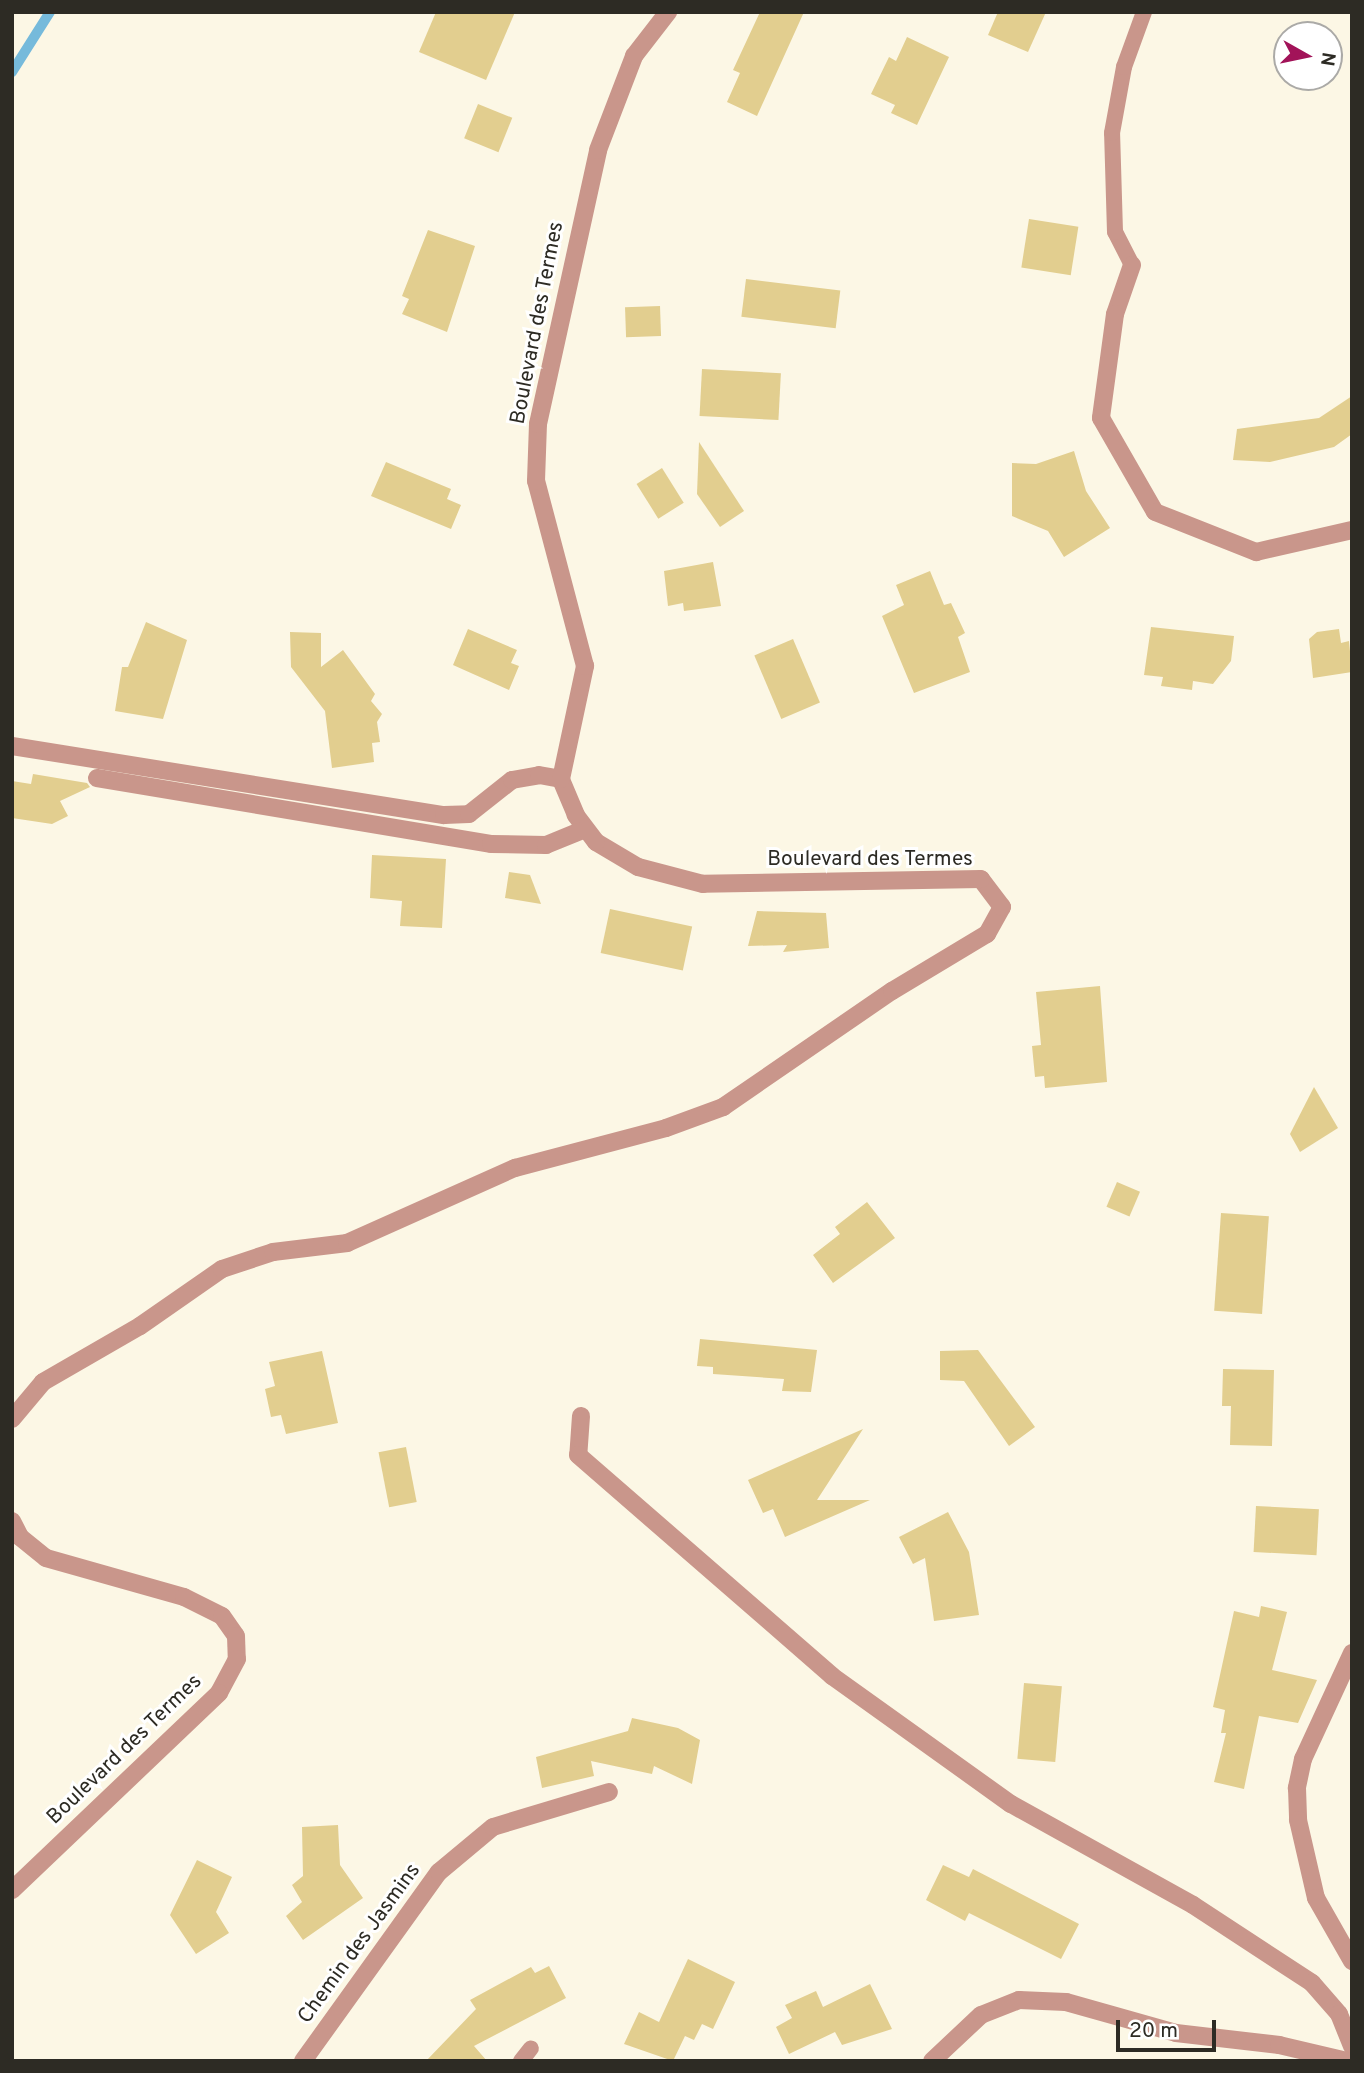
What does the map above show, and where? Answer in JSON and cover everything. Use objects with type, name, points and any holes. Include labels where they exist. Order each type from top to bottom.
[{"type":"street","name":"Boulevard des Termes","points":[[12,1419],[43,1382],[140,1326],[222,1269],[273,1252],[347,1243],[515,1168],[666,1128],[723,1107],[892,991],[978,940],[1002,907],[981,879],[703,884],[638,867],[585,829],[561,779],[585,666],[536,481],[538,425],[598,150],[634,56],[668,12]]},
{"type":"street","points":[[1132,265],[1115,314],[1101,418],[1154,512],[1256,552],[1352,530]]},
{"type":"street","points":[[12,746],[444,815],[469,814],[512,780],[539,775],[561,779]]},
{"type":"street","points":[[97,778],[491,844],[546,845],[585,829]]},
{"type":"street","points":[[581,1416],[578,1455],[832,1676],[1012,1804],[1193,1905],[1312,1983],[1339,2014],[1352,2046]]},
{"type":"street","name":"Boulevard des Termes","points":[[12,1521],[20,1537],[46,1558],[184,1597],[222,1616],[236,1636],[237,1659],[219,1693],[12,1890]]},
{"type":"street","points":[[1352,1653],[1303,1759],[1297,1788],[1298,1820],[1316,1898],[1352,1961]]},
{"type":"street","name":"Chemin des Jasmins","points":[[303,2061],[439,1872],[493,1827],[609,1792]]},
{"type":"street","points":[[932,2061],[981,2015],[1019,2000],[1066,2002],[1176,2033],[1279,2045],[1347,2061]]},
{"type":"lane","points":[[1132,265],[1115,232],[1112,133],[1124,67],[1144,12]]},
{"type":"lane","points":[[520,2061],[531,2048]]},
{"type":"building","points":[[436,12],[515,12],[486,80],[419,52]]},
{"type":"building","points":[[760,12],[804,12],[757,116],[727,102],[740,73],[733,70]]},
{"type":"building","points":[[998,12],[1046,12],[1028,52],[988,35]]},
{"type":"building","points":[[907,37],[949,57],[917,125],[891,113],[895,105],[871,94],[889,57],[896,61]]},
{"type":"building","points":[[478,104],[512,118],[498,152],[464,138]]},
{"type":"building","points":[[1029,219],[1078,227],[1071,275],[1021,267]]},
{"type":"building","points":[[428,230],[475,246],[447,332],[402,314],[409,299],[402,296]]},
{"type":"building","points":[[746,279],[840,291],[836,328],[741,317]]},
{"type":"building","points":[[660,306],[661,336],[626,337],[625,307]]},
{"type":"building","points":[[702,369],[781,373],[778,420],[700,416]]},
{"type":"building","points":[[1352,396],[1352,434],[1334,447],[1270,462],[1233,460],[1237,429],[1319,418]]},
{"type":"building","points":[[699,442],[744,511],[720,527],[697,494]]},
{"type":"building","points":[[1074,451],[1086,491],[1110,528],[1064,557],[1048,531],[1012,516],[1012,463],[1036,464]]},
{"type":"building","points":[[386,462],[451,489],[447,499],[461,505],[451,529],[371,496]]},
{"type":"building","points":[[662,468],[684,503],[658,519],[637,484]]},
{"type":"building","points":[[713,562],[721,606],[684,611],[683,603],[668,606],[664,571]]},
{"type":"building","points":[[930,571],[944,605],[951,603],[965,633],[958,637],[970,672],[914,693],[882,616],[904,605],[896,585]]},
{"type":"building","points":[[146,622],[187,640],[163,719],[115,711],[122,667],[128,667]]},
{"type":"building","points":[[1151,627],[1234,636],[1231,661],[1213,684],[1193,681],[1192,690],[1161,686],[1163,677],[1144,675]]},
{"type":"building","points":[[468,629],[517,650],[511,663],[519,666],[509,690],[453,665]]},
{"type":"building","points":[[1339,629],[1341,643],[1349,641],[1352,672],[1313,678],[1309,639],[1317,632]]},
{"type":"building","points":[[290,632],[321,633],[321,667],[343,650],[375,694],[371,701],[382,714],[377,722],[380,742],[372,743],[374,762],[332,768],[325,711],[291,667]]},
{"type":"building","points":[[793,639],[820,703],[781,719],[754,655]]},
{"type":"building","points":[[33,774],[87,783],[90,787],[60,801],[68,816],[52,824],[12,818],[12,781],[31,784]]},
{"type":"building","points":[[372,855],[446,859],[442,928],[400,926],[402,901],[370,898]]},
{"type":"building","points":[[509,872],[530,875],[541,904],[505,898]]},
{"type":"building","points":[[610,909],[692,926],[683,970],[601,953]]},
{"type":"building","points":[[757,911],[826,913],[829,948],[783,952],[787,945],[748,946]]},
{"type":"building","points":[[1100,986],[1107,1082],[1045,1088],[1044,1076],[1035,1077],[1032,1046],[1041,1045],[1036,992]]},
{"type":"building","points":[[1314,1087],[1338,1128],[1300,1152],[1290,1134]]},
{"type":"building","points":[[1117,1182],[1140,1192],[1129,1217],[1106,1207]]},
{"type":"building","points":[[867,1202],[895,1238],[833,1283],[813,1255],[840,1234],[835,1227]]},
{"type":"building","points":[[1221,1213],[1269,1216],[1262,1314],[1214,1311]]},
{"type":"building","points":[[700,1339],[817,1350],[811,1392],[782,1391],[784,1379],[713,1374],[713,1367],[697,1366]]},
{"type":"building","points":[[978,1350],[1035,1427],[1009,1446],[964,1381],[940,1380],[940,1351]]},
{"type":"building","points":[[322,1351],[338,1423],[286,1434],[281,1415],[271,1417],[265,1389],[275,1386],[269,1362]]},
{"type":"building","points":[[1223,1369],[1274,1370],[1272,1446],[1230,1445],[1231,1406],[1222,1406]]},
{"type":"building","points":[[863,1429],[817,1500],[870,1500],[785,1537],[773,1509],[763,1513],[748,1480]]},
{"type":"building","points":[[406,1447],[417,1502],[389,1507],[379,1452]]},
{"type":"building","points":[[1256,1506],[1319,1509],[1317,1555],[1254,1552]]},
{"type":"building","points":[[948,1512],[969,1552],[979,1615],[934,1621],[925,1558],[913,1564],[899,1537]]},
{"type":"building","points":[[1261,1606],[1287,1612],[1272,1670],[1317,1680],[1298,1723],[1259,1716],[1244,1789],[1214,1782],[1226,1733],[1221,1733],[1225,1710],[1213,1707],[1234,1611],[1259,1617]]},
{"type":"building","points":[[1024,1683],[1062,1686],[1055,1762],[1017,1759]]},
{"type":"building","points":[[632,1718],[678,1728],[700,1740],[692,1784],[654,1766],[652,1774],[591,1761],[594,1776],[542,1788],[536,1757],[628,1731]]},
{"type":"building","points":[[338,1825],[340,1865],[363,1898],[303,1940],[286,1916],[302,1902],[292,1885],[303,1876],[302,1827]]},
{"type":"building","points":[[197,1860],[232,1877],[216,1912],[229,1933],[196,1954],[170,1915]]},
{"type":"building","points":[[943,1865],[969,1877],[973,1869],[1079,1924],[1061,1959],[969,1913],[965,1921],[926,1900]]},
{"type":"building","points":[[688,1959],[735,1982],[713,2029],[702,2024],[694,2040],[685,2036],[673,2061],[624,2044],[639,2012],[659,2022]]},
{"type":"building","points":[[549,1966],[566,1998],[474,2046],[487,2061],[426,2061],[476,2009],[470,2000],[531,1967],[535,1973]]},
{"type":"building","points":[[870,1984],[892,2029],[842,2045],[835,2032],[789,2054],[776,2027],[792,2018],[785,2005],[816,1991],[823,2007]]},
{"type":"waterway","points":[[12,72],[50,12]]}]
